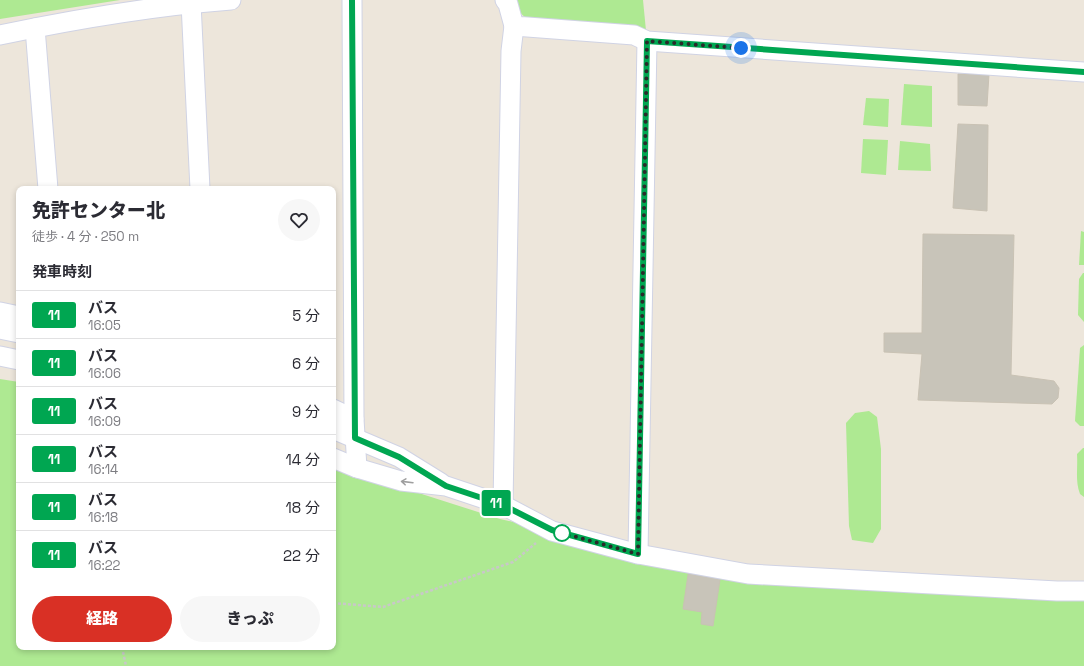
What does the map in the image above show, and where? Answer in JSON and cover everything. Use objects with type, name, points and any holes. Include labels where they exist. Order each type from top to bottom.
[{"type":"street","points":[[0,35],[191,3],[232,0]]},
{"type":"street","points":[[352,0],[354,419],[357,468]]},
{"type":"street","points":[[503,505],[511,51],[514,26],[508,4],[505,0]]},
{"type":"street","points":[[191,3],[200,186]]},
{"type":"street","points":[[514,26],[634,36],[647,41],[1084,72]]},
{"type":"street","points":[[36,28],[48,186]]},
{"type":"street","points":[[638,554],[647,41]]},
{"type":"street","points":[[0,312],[16,315]]},
{"type":"street","points":[[0,329],[16,332]]},
{"type":"street","points":[[0,356],[16,359]]},
{"type":"street","points":[[336,411],[354,419]]},
{"type":"street","points":[[336,430],[399,457],[446,486]]},
{"type":"street","points":[[336,459],[357,468],[401,481],[446,486],[503,505],[552,530],[638,554],[748,574],[1049,591],[1084,591]]},
{"type":"path","points":[[336,603],[383,607],[513,562],[552,530]]},
{"type":"path","points":[[123,650],[126,666]]},
{"type":"green space","points":[[0,0],[120,0],[0,19]]},
{"type":"green space","points":[[506,0],[643,0],[647,41],[538,29]]},
{"type":"green space","points":[[904,84],[932,86],[932,127],[901,125]]},
{"type":"green space","points":[[866,98],[889,99],[888,127],[863,125]]},
{"type":"green space","points":[[863,139],[888,140],[886,175],[861,173]]},
{"type":"green space","points":[[900,141],[930,144],[931,171],[898,170]]},
{"type":"green space","points":[[1081,231],[1084,232],[1084,265],[1079,265]]},
{"type":"green space","points":[[1083,273],[1084,322],[1078,315],[1079,279]]},
{"type":"green space","points":[[1084,345],[1084,426],[1080,426],[1075,421],[1080,348]]},
{"type":"green space","points":[[0,379],[16,382],[16,650],[336,650],[336,462],[356,473],[500,519],[716,568],[1084,597],[1084,666],[0,666]]},
{"type":"green space","points":[[869,411],[877,417],[881,449],[881,529],[873,543],[852,540],[849,526],[846,423],[855,413]]},
{"type":"green space","points":[[1083,448],[1084,497],[1080,494],[1078,489],[1077,474],[1077,454]]},
{"type":"building","points":[[958,74],[989,74],[987,106],[958,105]]},
{"type":"building","points":[[958,124],[988,125],[987,211],[953,208]]},
{"type":"building","points":[[923,234],[1014,235],[1011,375],[1054,381],[1059,388],[1058,398],[1052,404],[918,400],[922,354],[884,352],[884,333],[922,333]]},
{"type":"building","points":[[689,568],[721,573],[713,626],[701,624],[702,612],[683,609]]},
{"type":"bus line","name":"11","points":[[352,0],[355,438],[399,457],[446,486],[503,505],[552,530],[638,554],[647,41],[1084,72]]},
{"type":"route","points":[[562,533],[638,554],[647,41],[741,48]]}]
